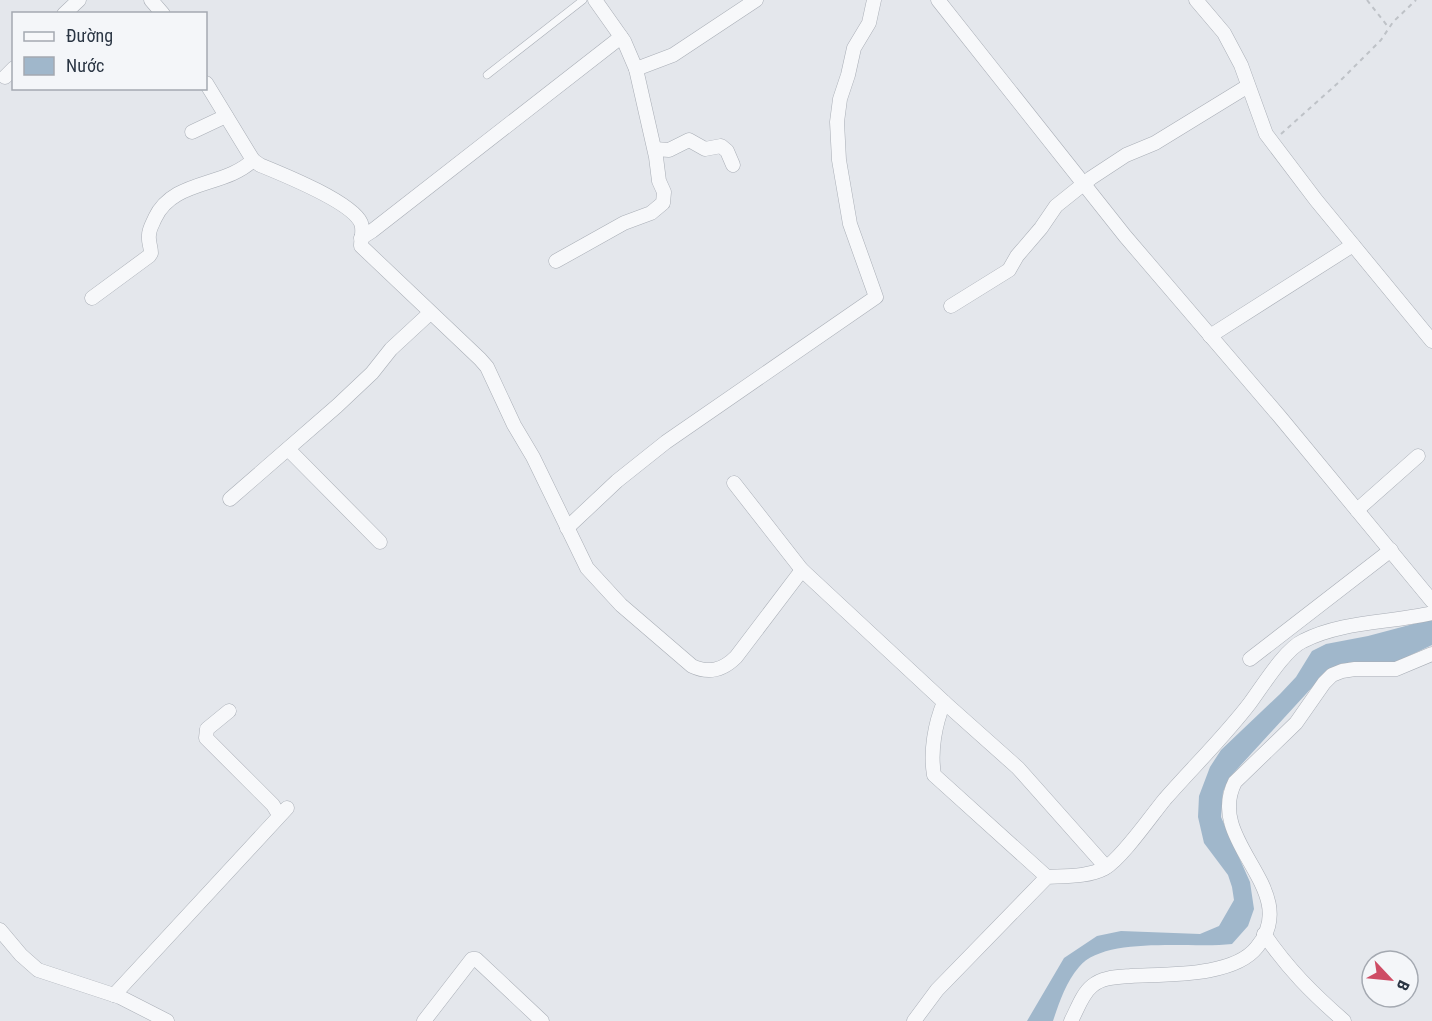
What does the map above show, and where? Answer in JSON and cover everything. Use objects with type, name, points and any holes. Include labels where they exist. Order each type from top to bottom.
[{"type":"street","points":[[66,12],[79,0]]},
{"type":"street","points":[[151,0],[161,12]]},
{"type":"street","points":[[556,261],[624,224],[651,213],[663,203],[664,192],[659,181],[655,149],[636,69],[621,37],[595,0]]},
{"type":"street","points":[[636,69],[673,54],[756,0]]},
{"type":"street","points":[[567,528],[616,481],[666,442],[876,297],[850,224],[839,160],[837,122],[840,99],[854,48],[869,23],[874,0]]},
{"type":"street","points":[[938,0],[1125,236],[1432,601]]},
{"type":"street","points":[[1196,0],[1224,33],[1241,65],[1266,134],[1432,341]]},
{"type":"street","points":[[361,238],[621,37]]},
{"type":"street","points":[[207,85],[253,159],[260,165],[317,191],[356,216],[361,224],[361,246],[487,367],[587,568],[621,605],[692,666],[702,671],[727,666],[802,570]]},
{"type":"street","points":[[951,306],[1009,270],[1017,256],[1056,206],[1116,161],[1155,143],[1248,86]]},
{"type":"street","points":[[192,132],[226,116]]},
{"type":"street","points":[[655,149],[669,150],[689,140],[705,149],[721,146],[727,151],[733,165]]},
{"type":"street","points":[[92,298],[151,254],[149,230],[159,211],[168,201],[185,189],[203,185],[241,169],[253,159]]},
{"type":"street","points":[[1210,336],[1353,245]]},
{"type":"street","points":[[231,499],[372,373],[391,349],[430,314]]},
{"type":"street","points":[[288,449],[380,542]]},
{"type":"street","points":[[1357,510],[1418,456]]},
{"type":"street","points":[[734,483],[802,570],[1018,768],[1106,867]]},
{"type":"street","points":[[1250,659],[1391,550]]},
{"type":"street","points":[[914,1021],[937,990],[1047,877],[1090,874],[1106,867],[1237,721],[1283,659],[1301,641],[1344,627],[1403,620],[1432,613]]},
{"type":"street","points":[[1071,1021],[1086,993],[1093,985],[1112,977],[1210,970],[1238,962],[1259,946],[1269,924],[1270,906],[1259,876],[1239,845],[1230,818],[1230,791],[1235,782],[1296,723],[1332,675],[1342,670],[1396,669],[1432,654]]},
{"type":"street","points":[[944,702],[935,732],[931,762],[934,775],[1047,877]]},
{"type":"street","points":[[114,995],[283,812],[273,805],[206,738],[207,729],[229,711]]},
{"type":"street","points":[[0,930],[21,955],[38,970],[114,995],[167,1021]]},
{"type":"street","points":[[1264,934],[1284,963],[1310,991],[1344,1021]]},
{"type":"street","points":[[424,1021],[472,959],[480,962],[542,1021]]},
{"type":"lane","points":[[487,75],[583,0]]},
{"type":"path","points":[[1367,0],[1389,28]]},
{"type":"path","points":[[1272,142],[1339,82],[1381,40],[1389,28],[1416,0]]},
{"type":"water","points":[[1432,619],[1432,645],[1394,663],[1340,664],[1317,682],[1229,778],[1223,792],[1221,817],[1250,882],[1254,909],[1248,926],[1232,944],[1129,947],[1091,957],[1074,973],[1060,1000],[1053,1021],[1027,1021],[1064,958],[1097,936],[1121,931],[1200,934],[1219,926],[1234,900],[1232,887],[1228,875],[1204,843],[1198,817],[1199,796],[1210,767],[1221,750],[1296,677],[1312,651],[1326,644],[1368,636]]}]
